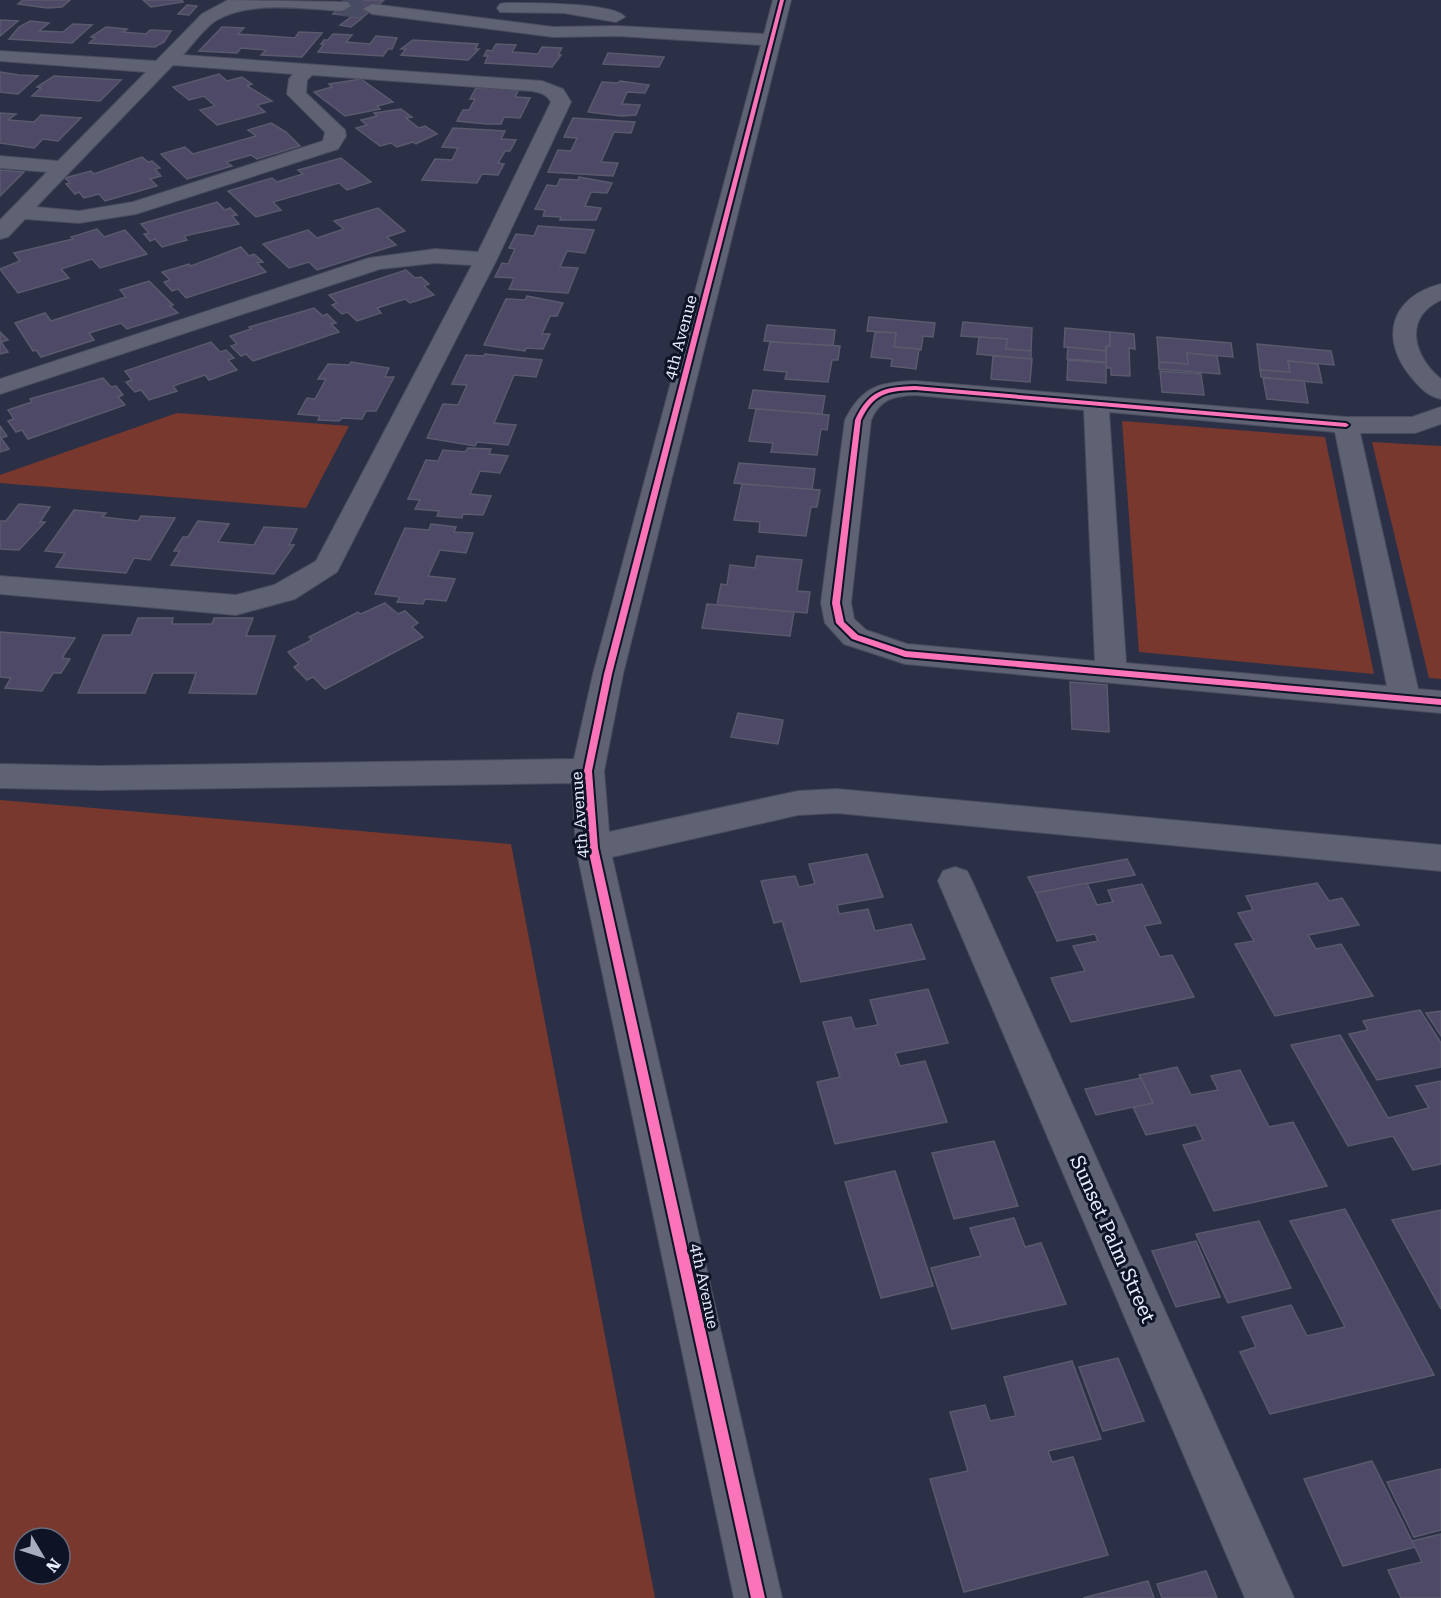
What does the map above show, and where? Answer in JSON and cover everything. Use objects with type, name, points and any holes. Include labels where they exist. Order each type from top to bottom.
[{"type":"street","points":[[439,0],[512,8],[538,4],[621,18],[777,22]]},
{"type":"street","points":[[581,0],[581,5],[595,13]]},
{"type":"street","points":[[0,232],[208,18],[234,3],[270,2],[342,6]]},
{"type":"street","points":[[538,4],[532,17],[537,26],[553,32]]},
{"type":"street","points":[[372,9],[553,32],[618,31],[777,22]]},
{"type":"street","name":"4th Avenue","points":[[758,1598],[593,848],[588,771],[608,674],[777,22]]},
{"type":"street","points":[[0,56],[306,70],[517,84],[542,87],[556,93],[561,102],[486,259],[327,566],[306,582],[271,600],[236,606],[0,585]]},
{"type":"street","points":[[20,212],[79,217],[136,208],[331,145],[336,136],[335,130],[296,94],[298,79],[306,70]]},
{"type":"street","points":[[0,162],[63,167]]},
{"type":"street","points":[[0,387],[377,263],[408,257],[435,256],[486,259]]},
{"type":"street","points":[[1441,291],[1420,302],[1409,313],[1403,326],[1403,341],[1408,356],[1419,372],[1441,392]]},
{"type":"street","points":[[1441,415],[1415,425],[1346,425],[915,388],[896,388],[877,393],[863,406],[858,420],[836,603],[840,623],[855,637],[896,652],[1111,675],[1441,702]]},
{"type":"street","points":[[1096,405],[1111,675]]},
{"type":"street","points":[[1346,425],[1405,698]]},
{"type":"street","points":[[0,776],[99,778],[588,771]]},
{"type":"street","points":[[593,848],[798,803],[837,801],[1441,858]]},
{"type":"street","name":"Sunset Palm Street","points":[[955,881],[1270,1598]]},
{"type":"shaded area","points":[[177,413],[349,426],[306,508],[0,483],[0,475]]},
{"type":"shaded area","points":[[1122,421],[1325,437],[1374,674],[1139,652]]},
{"type":"shaded area","points":[[1372,442],[1441,446],[1441,679],[1429,678]]},
{"type":"shaded area","points":[[0,800],[511,844],[655,1598],[0,1598]]},
{"type":"building","points":[[23,0],[70,0],[62,7],[47,8],[18,4]]},
{"type":"building","points":[[143,0],[182,0],[183,2],[151,7]]},
{"type":"building","points":[[350,0],[384,0],[363,17],[333,14]]},
{"type":"building","points":[[187,5],[197,6],[189,15],[178,14]]},
{"type":"building","points":[[351,17],[362,18],[351,27],[340,25]]},
{"type":"building","points":[[0,20],[18,21],[0,36]]},
{"type":"building","points":[[30,21],[49,23],[39,31],[63,32],[73,24],[92,25],[72,43],[9,39],[19,27]]},
{"type":"building","points":[[106,27],[127,29],[123,32],[146,34],[150,30],[171,31],[164,42],[155,47],[89,43],[95,38],[91,37]]},
{"type":"building","points":[[222,27],[244,28],[238,34],[295,38],[299,32],[322,33],[302,57],[261,55],[266,50],[241,48],[237,53],[199,51]]},
{"type":"building","points":[[333,34],[352,35],[346,42],[370,44],[376,36],[397,38],[392,49],[388,49],[383,56],[318,52],[324,40],[328,40]]},
{"type":"building","points":[[413,40],[478,44],[475,49],[479,49],[468,60],[401,55],[406,49],[401,49]]},
{"type":"building","points":[[496,44],[516,45],[512,52],[538,54],[542,47],[562,48],[558,55],[561,55],[552,67],[485,63],[488,56],[484,56],[487,50],[492,51]]},
{"type":"building","points":[[608,53],[664,57],[659,67],[603,64]]},
{"type":"building","points":[[0,72],[38,76],[18,94],[0,92]]},
{"type":"building","points":[[219,74],[227,81],[242,77],[252,84],[247,86],[272,101],[257,105],[265,112],[217,125],[200,110],[215,106],[204,96],[189,100],[173,87]]},
{"type":"building","points":[[54,76],[121,80],[100,101],[32,96],[41,88],[37,87]]},
{"type":"building","points":[[361,79],[393,102],[377,106],[380,109],[345,116],[314,92],[332,87],[329,84]]},
{"type":"building","points":[[620,81],[649,85],[645,93],[627,92],[622,104],[640,105],[636,115],[621,116],[588,112],[602,82],[618,83]]},
{"type":"building","points":[[476,88],[504,88],[518,91],[515,97],[530,98],[520,118],[504,117],[501,124],[457,121],[463,110],[469,110],[475,99],[470,99]]},
{"type":"building","points":[[401,109],[412,117],[406,118],[419,128],[425,126],[437,134],[416,144],[413,142],[397,147],[391,143],[380,146],[356,128],[367,125],[361,120],[377,116],[374,113]]},
{"type":"building","points":[[0,113],[16,114],[8,120],[34,122],[41,115],[81,118],[58,141],[43,139],[34,148],[0,143]]},
{"type":"building","points":[[573,118],[635,122],[631,133],[614,132],[601,162],[618,163],[613,176],[548,172],[558,150],[571,151],[577,138],[564,137]]},
{"type":"building","points":[[271,123],[286,132],[300,146],[257,159],[251,155],[226,162],[232,166],[187,179],[161,154],[185,147],[193,154],[256,136],[248,130]]},
{"type":"building","points":[[453,128],[505,131],[501,139],[516,140],[510,151],[505,151],[498,163],[504,164],[498,175],[482,174],[477,183],[422,180],[435,159],[452,160],[458,148],[442,147]]},
{"type":"building","points":[[142,157],[148,162],[152,161],[160,168],[155,169],[161,176],[150,179],[157,186],[105,201],[99,194],[84,198],[79,192],[75,194],[66,184],[70,183],[65,178],[91,171],[94,174]]},
{"type":"building","points":[[341,158],[371,182],[347,190],[339,183],[273,202],[281,210],[256,217],[228,191],[272,178],[277,182],[303,174],[298,170]]},
{"type":"building","points":[[0,170],[24,172],[0,196]]},
{"type":"building","points":[[579,177],[612,183],[607,193],[591,192],[585,206],[601,208],[596,220],[560,220],[561,217],[543,216],[545,210],[535,209],[547,185],[557,186],[560,179],[578,180]]},
{"type":"building","points":[[217,202],[225,210],[230,208],[237,215],[232,216],[239,224],[184,236],[187,240],[162,247],[155,239],[150,241],[144,234],[149,233],[141,224]]},
{"type":"building","points":[[378,208],[405,231],[387,237],[396,245],[317,270],[309,262],[289,268],[263,244],[308,230],[317,238],[344,229],[334,221]]},
{"type":"building","points":[[538,226],[594,230],[585,253],[567,251],[560,267],[578,268],[568,293],[509,289],[514,278],[495,277],[502,263],[508,264],[515,249],[509,248],[516,234],[534,236]]},
{"type":"building","points":[[97,229],[104,237],[125,230],[147,254],[100,268],[92,259],[61,269],[69,278],[18,293],[0,269],[20,261],[14,253],[73,239],[71,237]]},
{"type":"building","points":[[241,247],[249,256],[254,254],[263,262],[257,263],[266,272],[186,298],[178,289],[172,291],[164,282],[170,280],[162,272],[189,264],[191,266]]},
{"type":"building","points":[[406,270],[415,278],[421,277],[429,284],[424,286],[434,295],[410,303],[405,299],[377,308],[381,313],[357,321],[347,312],[342,314],[332,305],[337,303],[329,295]]},
{"type":"building","points":[[149,281],[178,313],[127,329],[121,323],[89,333],[94,340],[41,357],[36,350],[33,351],[15,323],[45,313],[51,321],[126,297],[120,290]]},
{"type":"building","points":[[527,296],[563,303],[557,316],[550,316],[542,334],[550,334],[543,349],[526,348],[525,351],[484,345],[506,299],[525,300]]},
{"type":"building","points":[[314,308],[323,316],[327,314],[336,323],[331,324],[339,332],[253,361],[246,354],[241,356],[231,346],[237,344],[230,336],[251,329],[249,327]]},
{"type":"building","points":[[869,317],[935,323],[933,337],[923,336],[921,350],[894,347],[896,333],[867,331]]},
{"type":"building","points":[[963,322],[1032,328],[1031,351],[1006,349],[1007,339],[961,336]]},
{"type":"building","points":[[767,325],[835,330],[833,346],[764,341]]},
{"type":"building","points":[[1065,328],[1110,332],[1110,346],[1106,346],[1106,351],[1064,347]]},
{"type":"building","points":[[0,332],[8,340],[1,342],[8,352],[0,354]]},
{"type":"building","points":[[875,332],[896,333],[894,347],[919,349],[916,369],[891,366],[892,359],[871,357]]},
{"type":"building","points":[[1110,332],[1134,334],[1135,349],[1129,348],[1130,376],[1111,375],[1111,368],[1106,368],[1106,346],[1110,346]]},
{"type":"building","points":[[979,337],[1007,339],[1006,349],[1031,351],[1031,359],[977,354]]},
{"type":"building","points":[[1157,337],[1231,343],[1233,357],[1187,353],[1188,364],[1159,362]]},
{"type":"building","points":[[211,342],[220,352],[226,350],[234,358],[228,360],[237,370],[209,380],[205,375],[173,386],[177,391],[149,400],[141,390],[135,392],[126,382],[132,380],[125,371]]},
{"type":"building","points":[[770,342],[840,346],[838,360],[832,360],[828,382],[785,379],[787,372],[764,370]]},
{"type":"building","points":[[1257,344],[1331,351],[1334,365],[1288,361],[1290,372],[1260,370]]},
{"type":"building","points":[[1068,347],[1106,351],[1106,362],[1067,359]]},
{"type":"building","points":[[1187,353],[1217,356],[1220,374],[1159,369],[1159,362],[1188,364]]},
{"type":"building","points":[[485,354],[542,360],[536,377],[514,375],[494,423],[516,425],[508,445],[477,442],[475,446],[427,438],[443,404],[458,405],[467,385],[452,384],[466,355],[484,356]]},
{"type":"building","points":[[993,356],[1032,359],[1030,382],[991,379]]},
{"type":"building","points":[[1068,360],[1106,363],[1106,383],[1067,380]]},
{"type":"building","points":[[1288,361],[1318,364],[1322,383],[1261,377],[1260,370],[1290,372]]},
{"type":"building","points":[[351,362],[389,368],[385,377],[394,377],[376,411],[366,411],[362,419],[342,418],[339,421],[318,420],[320,416],[298,414],[307,398],[315,399],[326,379],[318,379],[328,364],[349,365]]},
{"type":"building","points":[[1160,371],[1201,374],[1204,395],[1162,392]]},
{"type":"building","points":[[103,378],[111,387],[116,386],[123,395],[118,397],[125,405],[28,439],[22,430],[16,432],[8,421],[14,419],[8,410],[32,402],[30,399]]},
{"type":"building","points":[[1263,378],[1304,381],[1308,403],[1267,399]]},
{"type":"building","points":[[753,390],[825,396],[822,414],[749,408]]},
{"type":"building","points":[[756,409],[829,415],[827,430],[821,429],[817,455],[771,452],[773,443],[749,441]]},
{"type":"building","points":[[0,426],[7,436],[1,438],[9,449],[0,452]]},
{"type":"building","points":[[468,448],[491,449],[489,454],[508,456],[500,473],[480,471],[470,494],[491,496],[483,515],[463,514],[462,518],[437,516],[439,511],[415,509],[420,500],[408,499],[426,460],[438,461],[443,450],[465,452]]},
{"type":"building","points":[[739,463],[815,469],[812,490],[734,483]]},
{"type":"building","points":[[742,484],[820,490],[817,507],[811,507],[806,536],[759,532],[760,522],[734,520]]},
{"type":"building","points":[[19,504],[50,507],[40,522],[45,522],[19,550],[0,549],[0,521],[6,521]]},
{"type":"building","points":[[74,510],[106,513],[102,517],[138,521],[141,516],[175,518],[150,560],[134,558],[126,573],[56,567],[65,553],[45,551]]},
{"type":"building","points":[[198,521],[229,524],[218,542],[254,545],[264,527],[297,529],[289,545],[294,545],[274,574],[171,565],[180,551],[174,551],[183,537],[188,537]]},
{"type":"building","points":[[431,524],[456,527],[454,532],[473,533],[466,553],[440,550],[428,576],[455,579],[446,601],[425,599],[423,604],[397,602],[400,597],[375,594],[405,528],[429,530]]},
{"type":"building","points":[[757,556],[802,560],[797,591],[810,592],[807,613],[717,605],[721,584],[727,585],[730,565],[755,568]]},
{"type":"building","points":[[385,603],[398,614],[405,611],[418,623],[412,627],[423,637],[325,689],[313,677],[307,680],[294,667],[299,664],[288,652],[312,640],[309,637],[358,612],[361,614]]},
{"type":"building","points":[[707,604],[794,612],[790,636],[702,628]]},
{"type":"building","points":[[138,618],[173,618],[172,624],[212,624],[214,618],[253,618],[246,636],[275,636],[256,694],[189,693],[196,673],[153,673],[145,693],[78,693],[103,635],[131,635]]},
{"type":"building","points":[[0,632],[75,638],[62,658],[70,659],[61,673],[53,673],[42,691],[5,688],[11,678],[0,677]]},
{"type":"building","points":[[1070,682],[1107,685],[1109,732],[1072,729]]},
{"type":"building","points":[[738,713],[783,720],[778,744],[731,737]]},
{"type":"building","points":[[867,854],[883,897],[837,905],[839,914],[868,909],[875,931],[911,924],[925,959],[801,982],[782,921],[774,923],[761,881],[795,876],[799,887],[815,884],[809,864]]},
{"type":"building","points":[[1127,859],[1135,875],[1036,893],[1028,877]]},
{"type":"building","points":[[1087,883],[1097,905],[1113,902],[1108,890],[1142,884],[1161,923],[1144,926],[1160,957],[1172,955],[1194,997],[1071,1022],[1051,978],[1085,971],[1073,946],[1098,941],[1095,934],[1057,941],[1036,893]]},
{"type":"building","points":[[1317,883],[1329,901],[1342,898],[1359,925],[1308,935],[1316,949],[1341,944],[1373,996],[1275,1016],[1235,944],[1254,941],[1238,913],[1253,910],[1246,896]]},
{"type":"building","points":[[928,989],[948,1043],[895,1053],[900,1066],[925,1061],[947,1122],[835,1144],[817,1082],[840,1077],[823,1022],[851,1017],[855,1029],[878,1025],[870,1000]]},
{"type":"building","points":[[1420,1010],[1441,1043],[1441,1067],[1377,1080],[1349,1034],[1368,1030],[1363,1021]]},
{"type":"building","points":[[1441,1011],[1441,1036],[1426,1013]]},
{"type":"building","points":[[1340,1035],[1388,1118],[1429,1108],[1416,1086],[1441,1081],[1441,1164],[1413,1170],[1393,1136],[1348,1146],[1291,1045]]},
{"type":"building","points":[[1177,1067],[1191,1095],[1218,1090],[1211,1076],[1240,1070],[1269,1127],[1293,1122],[1327,1186],[1214,1211],[1183,1145],[1203,1140],[1196,1125],[1146,1135],[1133,1107],[1153,1103],[1139,1075]]},
{"type":"building","points":[[1141,1078],[1153,1103],[1096,1115],[1085,1089]]},
{"type":"building","points":[[994,1141],[1018,1206],[954,1219],[932,1153]]},
{"type":"building","points":[[895,1171],[933,1286],[881,1298],[845,1182]]},
{"type":"building","points":[[1345,1209],[1434,1375],[1270,1414],[1240,1352],[1256,1347],[1242,1317],[1291,1305],[1307,1336],[1345,1327],[1290,1221]]},
{"type":"building","points":[[1441,1210],[1441,1309],[1392,1220]]},
{"type":"building","points":[[1014,1218],[1025,1247],[1041,1243],[1066,1304],[952,1329],[931,1268],[981,1256],[970,1228]]},
{"type":"building","points":[[1259,1221],[1291,1288],[1228,1303],[1196,1234]]},
{"type":"building","points":[[1196,1241],[1220,1297],[1176,1307],[1152,1251]]},
{"type":"building","points":[[1118,1358],[1144,1421],[1103,1431],[1079,1367]]},
{"type":"building","points":[[1072,1361],[1101,1439],[1048,1451],[1052,1462],[1073,1457],[1108,1555],[964,1592],[930,1479],[968,1471],[950,1412],[985,1405],[990,1421],[1016,1416],[1004,1377]]},
{"type":"building","points":[[1372,1461],[1415,1547],[1343,1566],[1304,1479]]},
{"type":"building","points":[[1441,1469],[1441,1530],[1414,1537],[1387,1482]]},
{"type":"building","points":[[1441,1534],[1441,1598],[1401,1598],[1388,1570],[1422,1562],[1412,1541]]},
{"type":"building","points":[[1206,1571],[1217,1598],[1162,1598],[1157,1584]]},
{"type":"building","points":[[1148,1581],[1154,1598],[1083,1598]]},
{"type":"tunnel","points":[[342,6],[372,9]]},
{"type":"cycle path","points":[[758,1598],[593,848],[588,771],[608,674],[782,0]]},
{"type":"cycle path","points":[[1346,425],[915,388],[880,393],[868,402],[858,420],[836,603],[840,623],[855,637],[905,654],[1441,702]]}]
